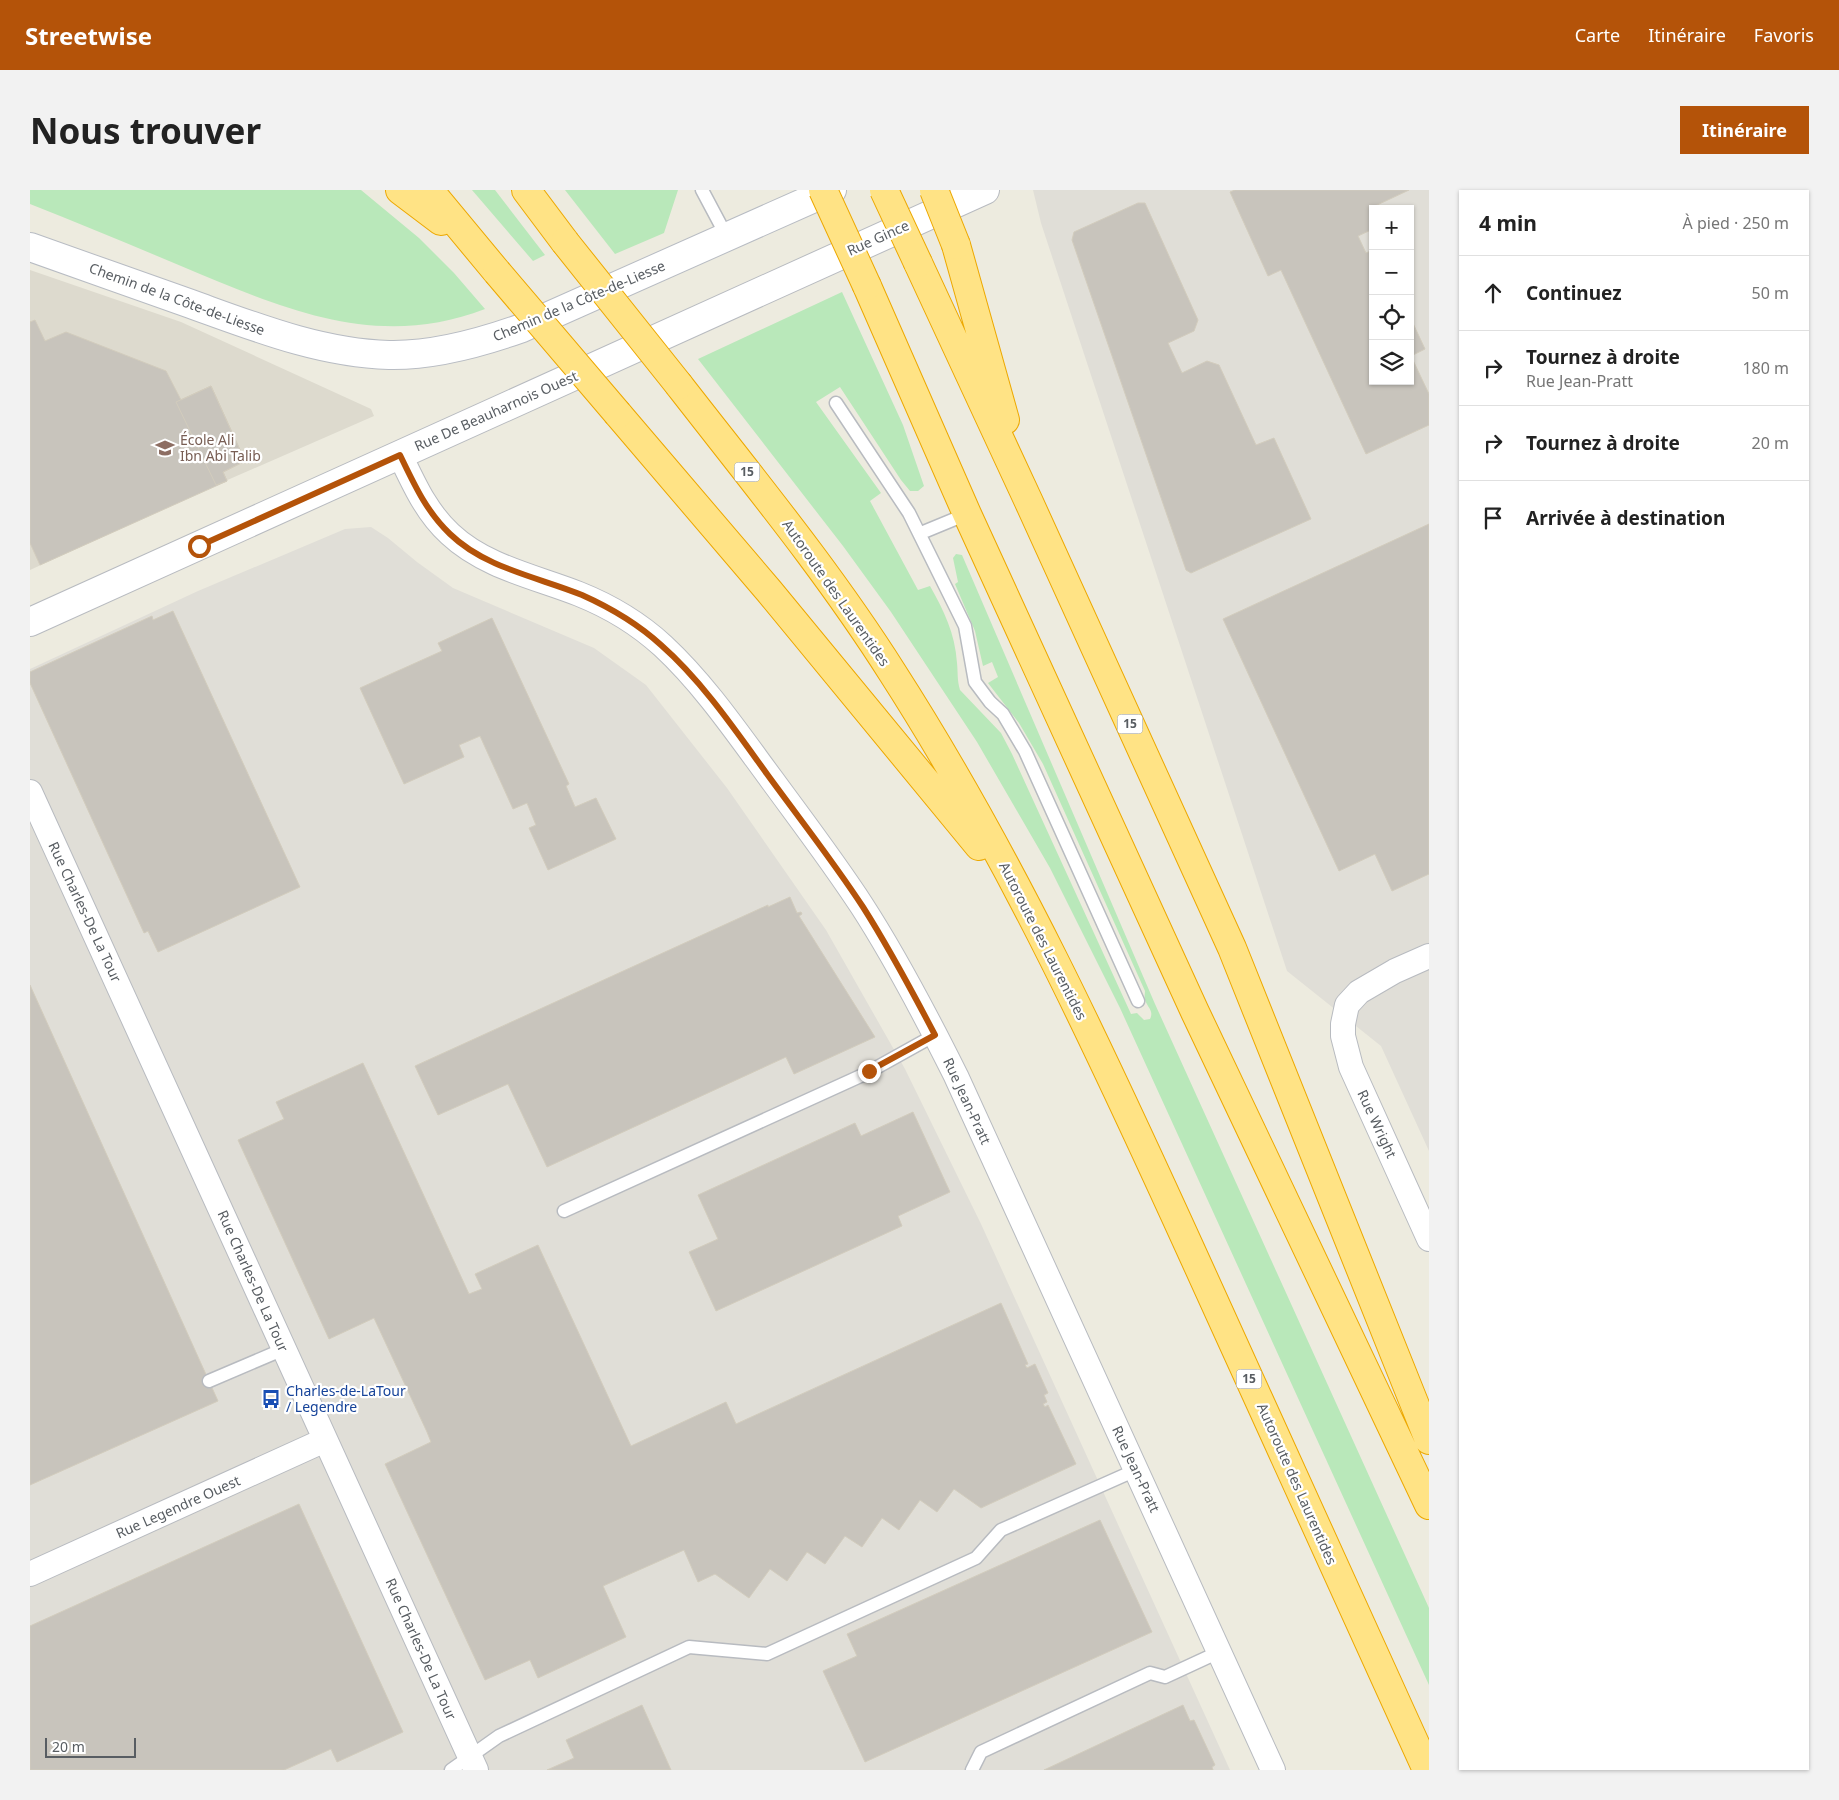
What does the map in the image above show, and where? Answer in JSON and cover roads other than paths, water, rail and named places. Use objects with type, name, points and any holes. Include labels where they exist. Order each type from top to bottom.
[{"type":"highway","points":[[400,190],[489,263]]},
{"type":"highway","points":[[429,190],[489,263],[770,591],[1020,895]]},
{"type":"highway","name":"Autoroute des Laurentides","points":[[526,190],[815,559],[864,629],[933,738],[998,851],[1067,986],[1147,1155],[1427,1770]]},
{"type":"highway","points":[[823,190],[1195,1012],[1429,1505]]},
{"type":"highway","points":[[884,190],[1028,500]]},
{"type":"highway","points":[[934,190],[956,245],[1028,500]]},
{"type":"highway","name":"15","points":[[1028,500],[1232,948],[1429,1440]]},
{"type":"street","name":"Chemin de la Côte-de-Liesse","points":[[30,247],[281,336],[334,349],[390,355],[442,350],[473,344],[522,328],[832,190]]},
{"type":"street","name":"Rue Gince","points":[[771,287],[985,190]]},
{"type":"street","name":"Rue De Beauharnois Ouest","points":[[30,622],[771,287]]},
{"type":"street","name":"Rue Jean-Pratt","points":[[400,455],[422,500],[446,530],[463,544],[488,560],[608,607],[643,629],[682,666],[750,750],[839,872],[884,941],[935,1035],[974,1116],[1273,1770]]},
{"type":"street","name":"Rue Charles-De La Tour","points":[[30,792],[326,1440],[466,1765]]},
{"type":"street","name":"Rue Wright","points":[[1429,956],[1368,986],[1352,998],[1347,1005],[1343,1024],[1343,1036],[1351,1067],[1429,1239]]},
{"type":"street","name":"Rue Legendre Ouest","points":[[30,1574],[326,1440]]},
{"type":"lane","points":[[702,190],[727,237]]},
{"type":"lane","points":[[836,403],[909,513],[920,534],[965,626],[975,682],[990,702],[1004,714],[1025,751],[1138,1001]]},
{"type":"lane","points":[[920,534],[968,514]]},
{"type":"lane","points":[[564,1211],[869,1071],[935,1035]]},
{"type":"lane","points":[[209,1380],[284,1349]]},
{"type":"lane","points":[[466,1765],[500,1736],[689,1647],[767,1654],[976,1558],[1001,1530],[1136,1470]]},
{"type":"lane","points":[[972,1770],[981,1752],[1150,1672],[1164,1677],[1219,1652]]},
{"type":"place","name":"École Ali Ibn Abi Talib","points":[[165,448]]},
{"type":"place","name":"Charles-de-LaTour / Legendre","points":[[271,1399]]}]
